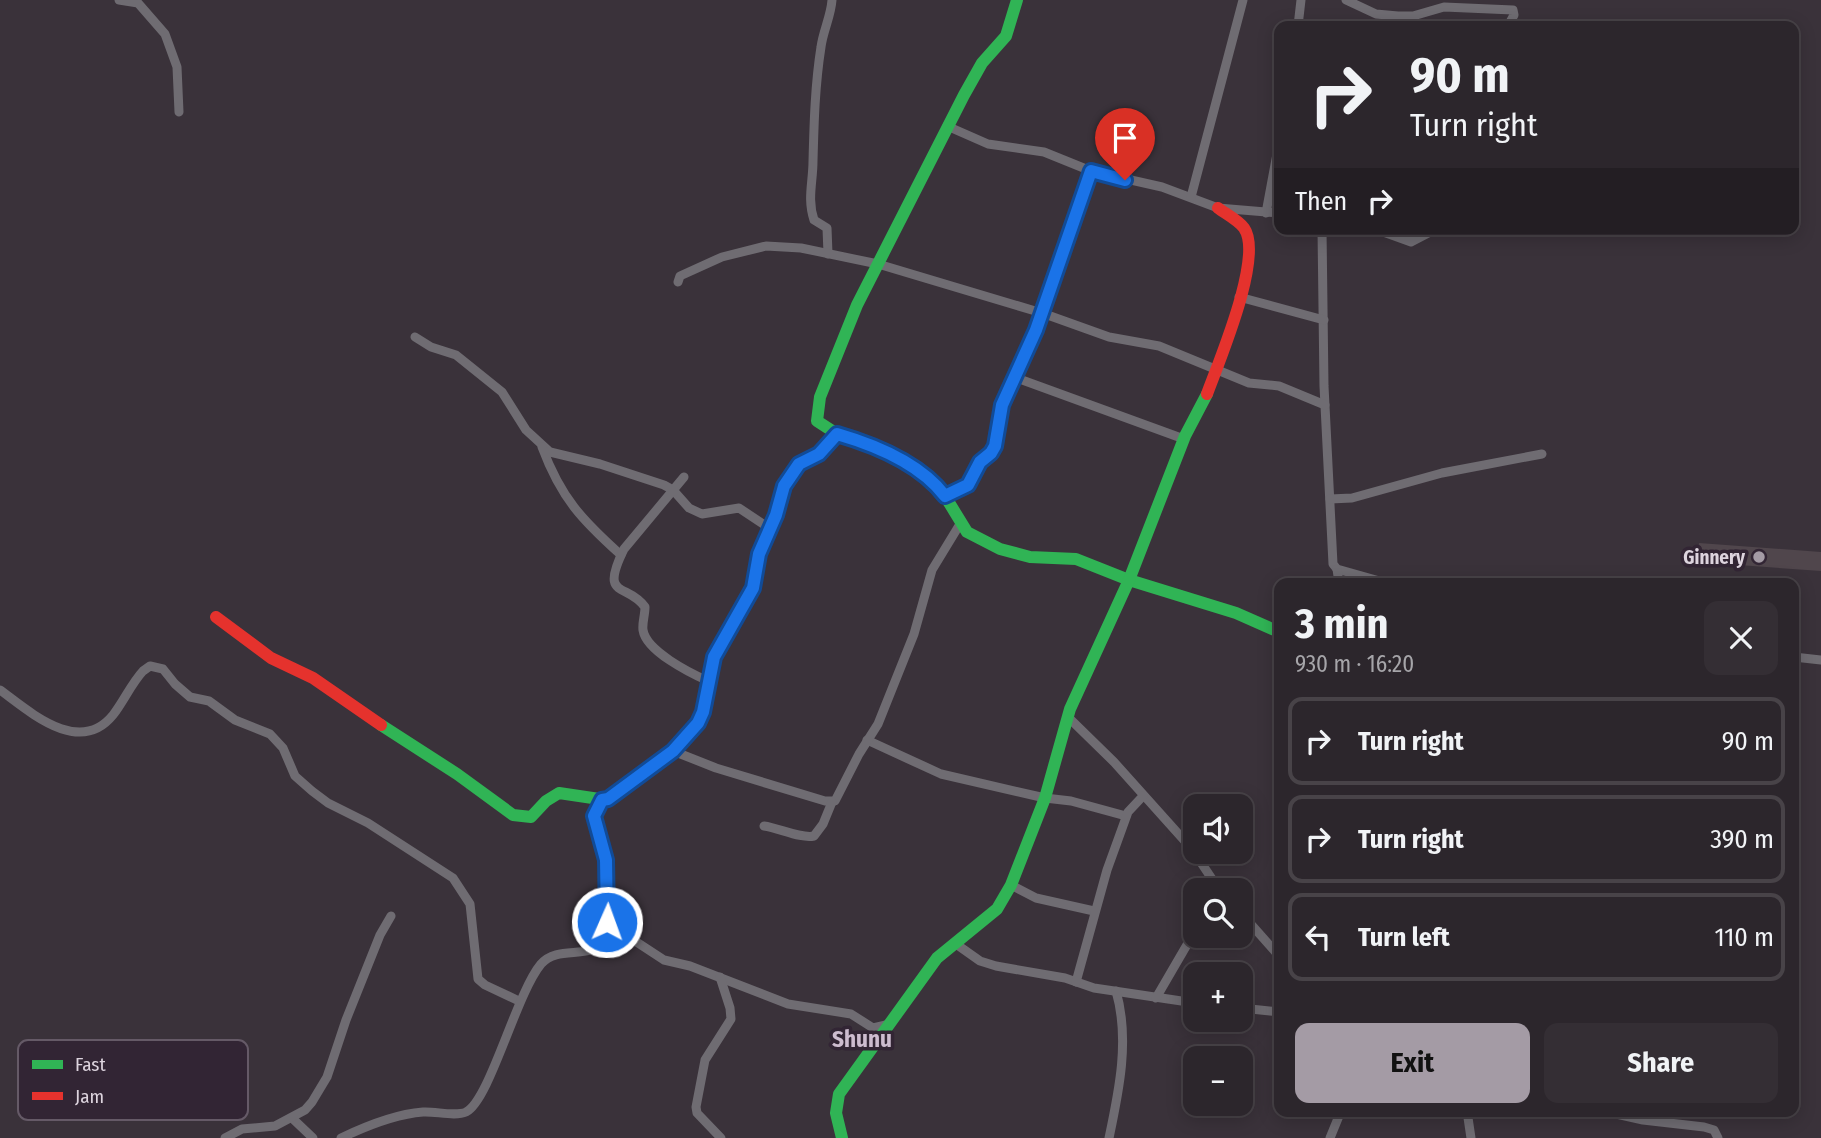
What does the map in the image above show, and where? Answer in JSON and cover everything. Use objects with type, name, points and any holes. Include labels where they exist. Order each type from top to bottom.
[{"type":"street","points":[[118,0],[139,2],[165,34],[177,67],[179,112]]},
{"type":"street","points":[[828,254],[827,228],[814,220],[809,190],[813,163],[812,125],[820,51],[832,0]]},
{"type":"street","points":[[1017,0],[1008,32],[979,66],[892,229],[845,335],[815,412],[818,424],[911,466],[931,479],[945,496],[960,524],[975,537],[1000,549],[1030,557],[1076,559],[1129,580],[1218,607],[1274,630]]},
{"type":"street","points":[[1191,197],[1243,0]]},
{"type":"street","points":[[1299,21],[1301,0]]},
{"type":"street","points":[[1346,0],[1376,13],[1398,16],[1413,16],[1444,7],[1513,10],[1511,21]]},
{"type":"street","points":[[842,1138],[836,1113],[837,1099],[886,1025],[937,958],[997,909],[1011,885],[1045,798],[1079,686],[1129,580],[1184,439],[1203,403],[1247,279],[1248,236],[1243,226],[1218,208],[1162,187],[1091,171],[1044,152],[988,144],[947,126]]},
{"type":"street","points":[[1266,212],[1274,170]]},
{"type":"street","points":[[945,496],[968,485],[980,462],[991,453],[1002,405],[1028,351],[1091,171]]},
{"type":"street","points":[[1218,208],[1274,213]]},
{"type":"street","points":[[1243,226],[1246,211]]},
{"type":"street","points":[[1322,235],[1325,405],[1333,564],[1338,578]]},
{"type":"street","points":[[1392,235],[1411,242],[1424,235]]},
{"type":"street","points":[[678,282],[680,276],[722,257],[766,246],[801,247],[877,264],[1042,313],[1105,336],[1159,346],[1250,383],[1279,386],[1325,405]]},
{"type":"street","points":[[1239,297],[1324,320]]},
{"type":"street","points":[[415,337],[431,347],[456,355],[502,392],[520,422],[550,452],[600,464],[673,490],[695,512],[713,514],[738,509],[769,528]]},
{"type":"street","points":[[1014,377],[1184,439]]},
{"type":"street","points":[[216,617],[271,658],[313,678],[356,706],[368,717],[457,774],[513,815],[531,817],[552,796],[559,793],[608,799],[673,751],[693,731],[701,718],[708,681],[718,650],[753,588],[759,554],[784,486],[799,464],[819,454],[837,434]]},
{"type":"street","points":[[541,445],[569,502],[581,519],[621,555]]},
{"type":"street","points":[[1330,499],[1352,498],[1443,473],[1542,454]]},
{"type":"street","points":[[684,477],[648,517],[621,555],[614,578],[616,587],[639,600],[645,607],[643,628],[648,639],[678,667],[708,681]]},
{"type":"street","points":[[764,826],[810,838],[823,824],[832,802],[840,794],[889,700],[926,600],[932,570],[960,524]]},
{"type":"street","points":[[1337,569],[1367,578]]},
{"type":"street","points":[[1799,658],[1821,660]]},
{"type":"street","points":[[0,690],[45,724],[63,730],[92,730],[114,715],[143,671],[150,666],[163,670],[190,697],[209,701],[235,720],[270,734],[283,748],[295,776],[320,798],[368,823],[453,878],[470,904],[478,979],[519,1001]]},
{"type":"street","points":[[1068,717],[1114,762],[1200,859],[1211,878]]},
{"type":"street","points":[[867,740],[941,774],[1045,798],[1071,801],[1126,816]]},
{"type":"street","points":[[673,751],[716,768],[832,802]]},
{"type":"street","points":[[1076,982],[1094,911],[1126,816],[1143,796]]},
{"type":"street","points":[[602,800],[593,820],[607,867],[605,940]]},
{"type":"street","points":[[1011,885],[1036,898],[1094,911]]},
{"type":"street","points":[[226,1138],[242,1129],[266,1128],[292,1118],[309,1107],[321,1091],[380,935],[391,916]]},
{"type":"street","points":[[1253,927],[1274,951]]},
{"type":"street","points":[[341,1138],[378,1123],[420,1112],[459,1113],[470,1109],[494,1069],[519,1001],[541,965],[547,959],[565,952],[593,950],[605,940],[635,941],[660,958],[720,977],[788,1004],[851,1014],[873,1028],[886,1025]]},
{"type":"street","points":[[956,944],[980,961],[996,966],[1116,992],[1183,1001]]},
{"type":"street","points":[[1156,998],[1185,948]]},
{"type":"street","points":[[720,977],[731,1019],[705,1060],[696,1107],[697,1113],[721,1138]]},
{"type":"street","points":[[1109,1138],[1120,1080],[1123,1039],[1116,992]]},
{"type":"street","points":[[1253,1009],[1274,1011]]},
{"type":"street","points":[[1330,1138],[1339,1117]]},
{"type":"street","points":[[1468,1117],[1471,1138]]},
{"type":"street","points":[[1630,1117],[1704,1127],[1714,1130],[1718,1138]]},
{"type":"street","points":[[292,1118],[313,1138]]},
{"type":"building","name":"Ginnery","points":[[1699,543],[1821,552],[1821,571],[1697,562]]},
{"type":"traffic: fast","points":[[1017,0],[1006,36],[982,63],[964,95],[857,305],[820,397],[817,421],[837,434],[864,443],[922,472],[945,496],[967,532],[1000,549],[1030,557],[1076,559],[1129,580],[1236,613],[1274,630]]},
{"type":"traffic: fast","points":[[842,1138],[836,1113],[839,1094],[937,958],[997,909],[1011,885],[1045,798],[1070,709],[1129,580],[1185,436],[1207,394]]},
{"type":"traffic: fast","points":[[381,725],[457,774],[513,815],[531,817],[546,801],[559,793],[606,800],[673,751],[698,723],[703,712],[714,657],[753,588],[759,554],[776,515],[784,486],[799,464],[819,454],[837,434]]},
{"type":"traffic: jam","points":[[1207,394],[1238,309],[1248,261],[1249,242],[1244,228],[1218,208]]},
{"type":"traffic: jam","points":[[216,617],[271,658],[313,678],[381,725]]},
{"type":"place","name":"Ginnery","points":[[1759,557]]},
{"type":"district","name":"Shunu","points":[[862,1039]]},
{"type":"route","points":[[607,922],[608,876],[605,853],[594,826],[594,816],[602,800],[608,799],[673,751],[688,737],[701,718],[714,657],[753,588],[759,554],[791,474],[799,464],[817,456],[837,434],[864,443],[922,472],[945,496],[968,485],[980,462],[995,446],[1002,405],[1036,330],[1091,171],[1125,180]]}]
